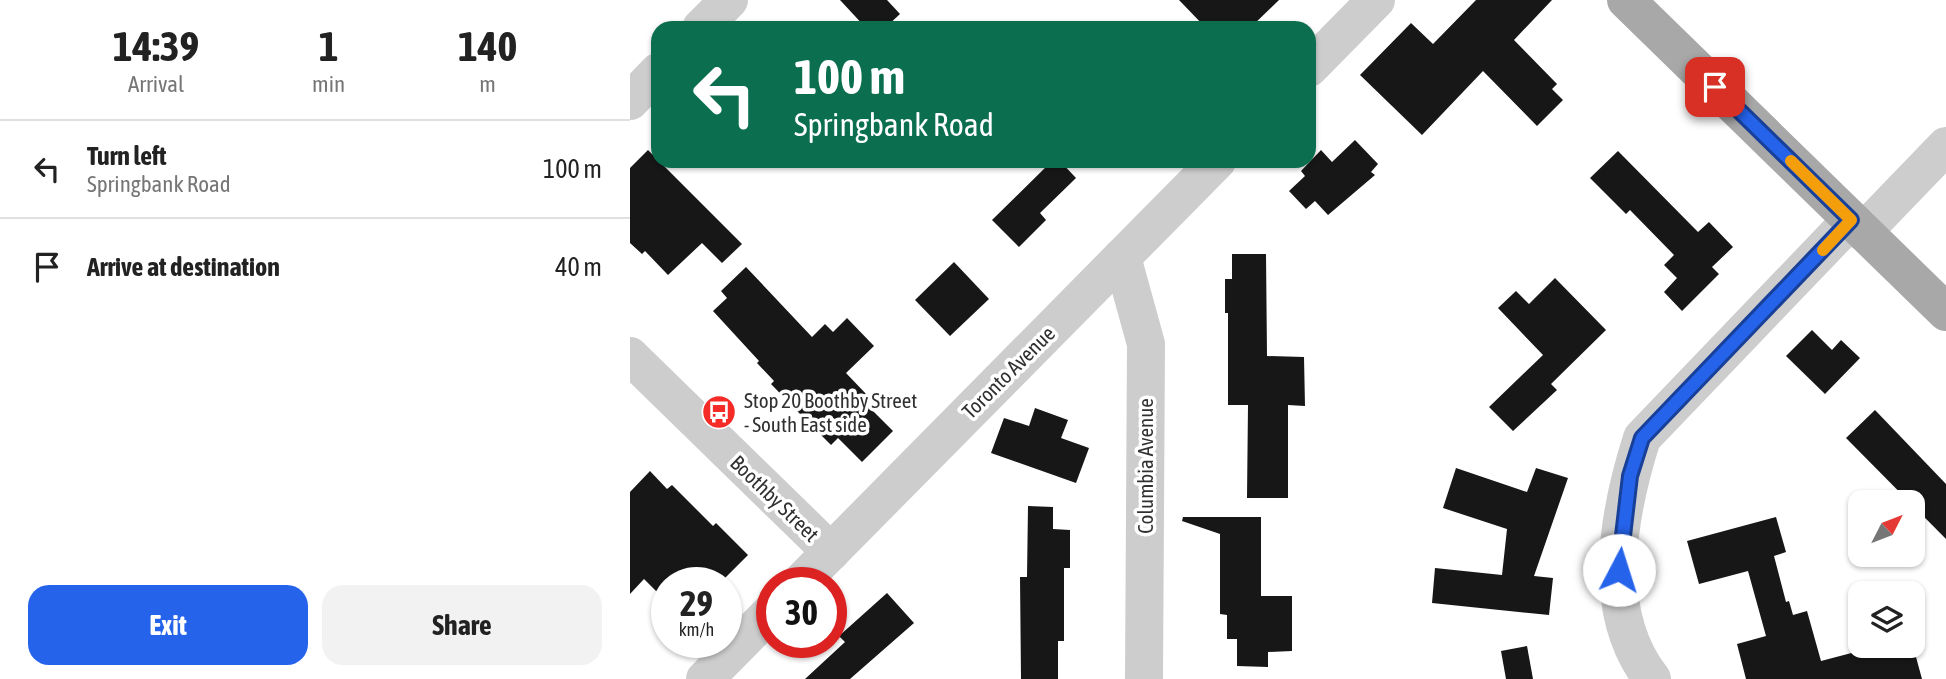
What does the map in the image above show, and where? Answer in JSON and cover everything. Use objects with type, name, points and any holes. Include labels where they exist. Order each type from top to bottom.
[{"type":"main road","points":[[1626,0],[1946,312]]},
{"type":"street","points":[[708,21],[729,0]]},
{"type":"street","points":[[1316,61],[1376,0]]},
{"type":"street","points":[[630,101],[651,79]]},
{"type":"street","points":[[1652,679],[1624,626],[1617,591],[1630,476],[1642,438],[1857,226],[1946,146]]},
{"type":"street","name":"Toronto Avenue","points":[[816,567],[1210,168]]},
{"type":"street","name":"Columbia Avenue","points":[[1122,257],[1146,344],[1144,679]]},
{"type":"street","name":"Boothby Street","points":[[630,356],[831,552]]},
{"type":"street","points":[[705,679],[756,627]]},
{"type":"building","points":[[840,0],[887,0],[900,14],[892,21],[860,21]]},
{"type":"building","points":[[1179,0],[1279,0],[1257,21],[1199,21]]},
{"type":"building","points":[[1476,0],[1552,0],[1514,40],[1557,84],[1552,89],[1563,100],[1537,126],[1483,71],[1422,135],[1360,75],[1411,23],[1433,44]]},
{"type":"building","points":[[1355,140],[1378,164],[1371,172],[1375,175],[1328,215],[1315,201],[1306,209],[1289,191],[1305,176],[1301,171],[1304,168],[1316,168],[1316,155],[1321,150],[1332,162]]},
{"type":"building","points":[[648,150],[651,153],[651,168],[666,168],[742,244],[722,263],[702,243],[668,275],[645,251],[642,254],[630,243],[630,168]]},
{"type":"building","points":[[1618,151],[1698,232],[1709,222],[1733,247],[1712,267],[1719,274],[1682,311],[1664,292],[1677,278],[1664,265],[1674,255],[1630,210],[1626,214],[1590,178]]},
{"type":"building","points":[[1045,168],[1067,168],[1076,178],[1040,213],[1046,220],[1019,247],[992,220]]},
{"type":"building","points":[[1232,254],[1266,254],[1267,356],[1304,357],[1305,406],[1288,405],[1288,498],[1247,498],[1248,405],[1228,405],[1228,313],[1225,313],[1225,279],[1232,279]]},
{"type":"building","points":[[954,262],[989,299],[950,336],[915,300]]},
{"type":"building","points":[[746,267],[812,337],[825,324],[833,332],[847,318],[874,346],[846,373],[868,396],[863,401],[893,431],[862,462],[838,438],[831,445],[802,416],[771,384],[774,381],[757,363],[759,361],[713,311],[727,298],[721,291]]},
{"type":"building","points":[[1555,278],[1606,330],[1551,384],[1557,390],[1513,431],[1489,407],[1543,355],[1498,308],[1516,291],[1529,304]]},
{"type":"building","points":[[1812,330],[1832,350],[1841,340],[1860,358],[1825,394],[1786,356]]},
{"type":"building","points":[[1035,408],[1068,420],[1061,438],[1089,448],[1076,483],[991,453],[1004,418],[1029,426]]},
{"type":"building","points":[[1875,410],[1946,484],[1946,539],[1925,518],[1925,490],[1897,490],[1846,438]]},
{"type":"building","points":[[1456,468],[1527,492],[1536,468],[1568,478],[1534,576],[1553,578],[1549,615],[1432,603],[1435,568],[1502,575],[1507,529],[1443,508]]},
{"type":"building","points":[[650,471],[667,489],[672,485],[713,526],[716,523],[748,555],[736,567],[651,567],[651,586],[644,579],[630,594],[630,492]]},
{"type":"building","points":[[1028,506],[1053,507],[1053,529],[1070,530],[1070,568],[1064,568],[1064,641],[1058,641],[1058,679],[1021,679],[1020,577],[1027,577]]},
{"type":"building","points":[[1183,517],[1261,517],[1261,596],[1292,596],[1292,651],[1268,652],[1268,667],[1237,666],[1237,639],[1227,639],[1227,615],[1220,614],[1220,534],[1182,521]]},
{"type":"building","points":[[1776,517],[1786,552],[1774,556],[1786,602],[1789,601],[1793,615],[1807,611],[1821,661],[1848,654],[1848,658],[1916,658],[1922,679],[1746,679],[1737,644],[1766,636],[1748,571],[1699,584],[1687,541]]},
{"type":"building","points":[[887,593],[914,623],[850,679],[805,679],[828,658],[847,658],[847,629]]},
{"type":"building","points":[[1527,646],[1533,679],[1506,679],[1501,651]]},
{"type":"slow traffic","points":[[1791,161],[1851,220],[1823,250]]},
{"type":"place","name":"Stop 20 Boothby Street - South East side","points":[[719,412]]},
{"type":"route","points":[[1619,570],[1630,476],[1642,438],[1851,220],[1715,87]]}]
